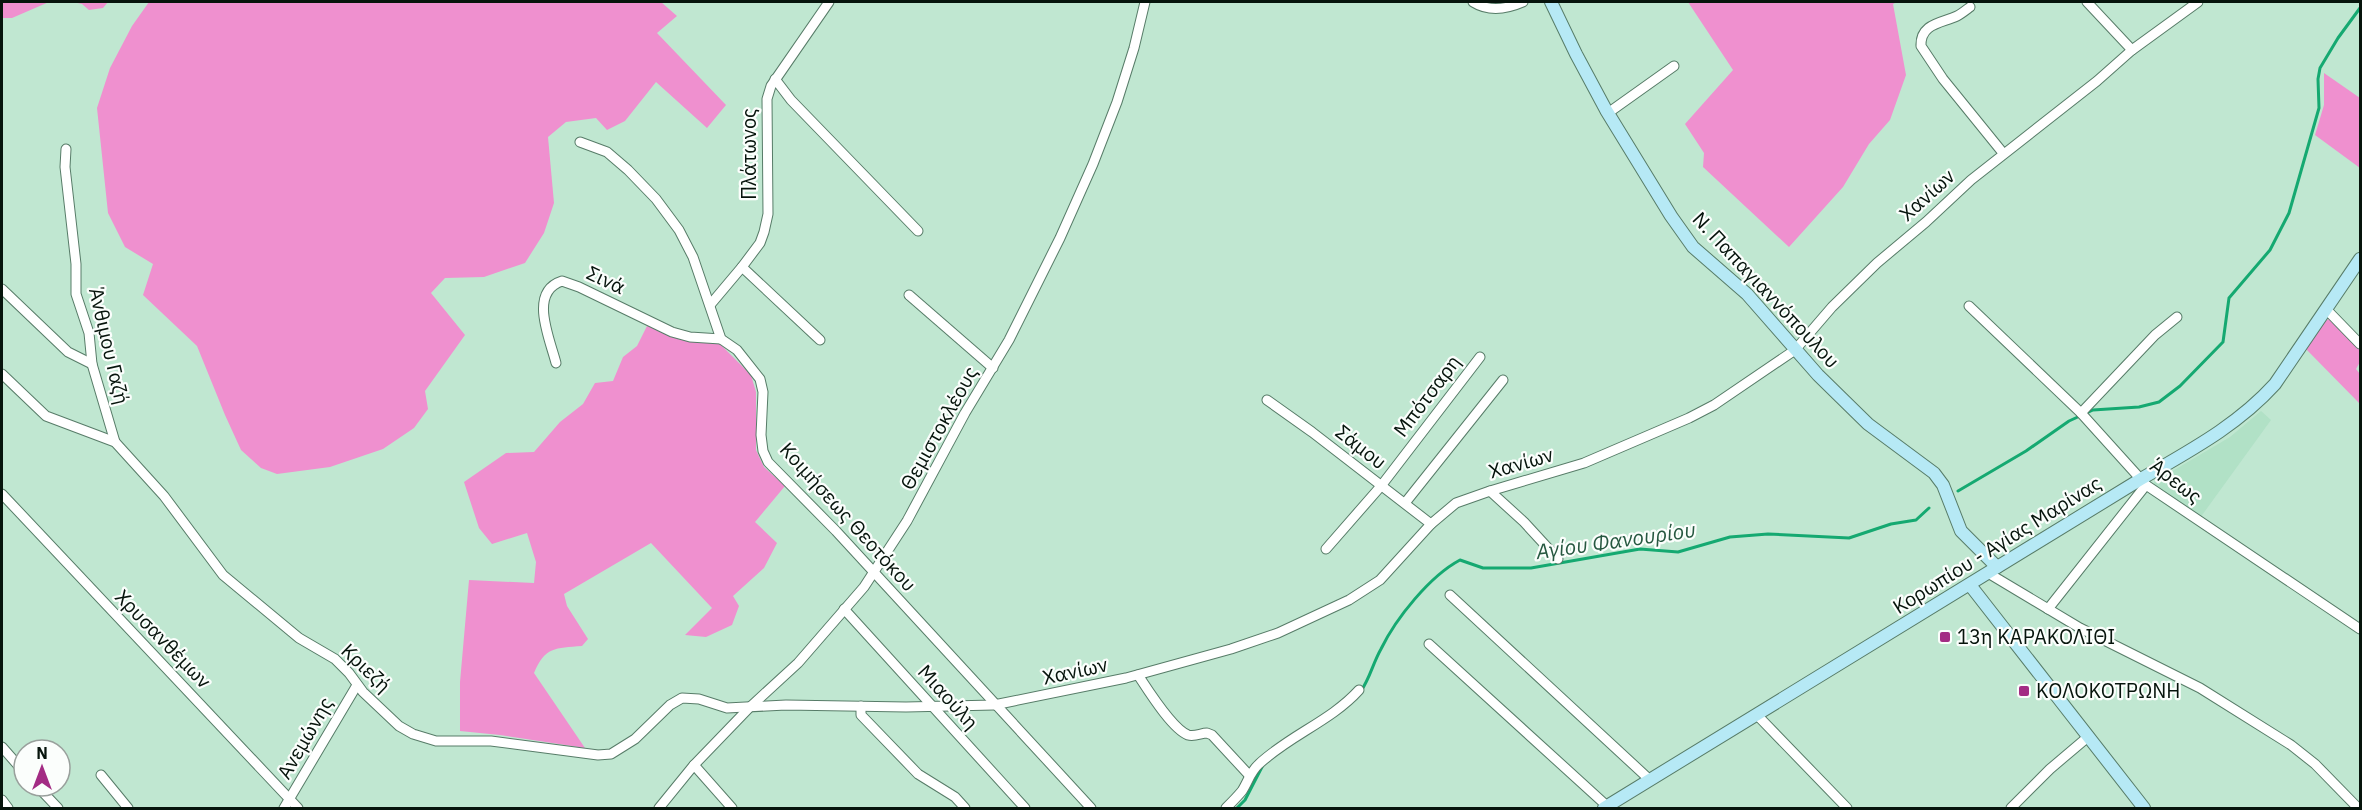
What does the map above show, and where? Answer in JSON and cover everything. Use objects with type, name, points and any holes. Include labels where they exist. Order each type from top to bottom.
[{"type":"street","name":"Πλάτωνος","points":[[710,305],[759,243],[768,214],[767,99],[776,79],[829,2]]},
{"type":"street","name":"Θεμιστοκλέους","points":[[659,808],[694,765],[749,708],[798,663],[864,587],[914,509],[965,413],[993,368],[1055,248],[1093,164],[1127,72],[1145,2]]},
{"type":"street","points":[[1473,2],[1496,9],[1523,2]]},
{"type":"street","name":"Ν. Παπαγιαννόπουλου","points":[[1551,2],[1608,113],[1671,216],[1693,247],[1747,294],[1795,350],[1868,423],[1934,473],[1943,485],[1960,531],[1992,570]]},
{"type":"street","points":[[2087,2],[2132,50]]},
{"type":"street","name":"Χανίων","points":[[749,708],[786,705],[994,705],[1138,675],[1231,649],[1278,633],[1350,600],[1380,580],[1431,524],[1456,503],[1584,463],[1689,418],[1714,405],[1795,350],[1832,307],[1876,263],[2004,153],[2097,81],[2132,50],[2199,2]]},
{"type":"street","points":[[1970,7],[1955,17],[1941,20],[1929,27],[1923,36],[1921,46],[1942,79],[2004,153]]},
{"type":"street","points":[[1608,113],[1674,66]]},
{"type":"street","points":[[776,79],[791,100],[918,231]]},
{"type":"street","points":[[767,99],[776,94],[791,100]]},
{"type":"street","points":[[580,142],[607,152],[656,199],[679,230],[693,257],[721,339]]},
{"type":"street","name":"Άνθιμου Γαζή","points":[[66,149],[65,167],[76,264],[76,294],[89,333],[92,364],[115,442]]},
{"type":"street","name":"Κορωπίου - Αγίας Μαρίνας","points":[[1605,807],[1992,570],[2143,482],[2223,431],[2260,401],[2275,384],[2361,259]]},
{"type":"street","points":[[742,267],[820,340]]},
{"type":"street","name":"Σινά","points":[[556,363],[543,308],[551,286],[562,281],[672,332],[690,337],[721,339]]},
{"type":"street","points":[[2,289],[68,352],[92,364]]},
{"type":"street","points":[[909,295],[993,368]]},
{"type":"street","name":"Άρεως","points":[[1969,306],[2084,416],[2143,482],[2361,629]]},
{"type":"street","points":[[2326,309],[2361,344]]},
{"type":"street","points":[[2084,416],[2155,335],[2177,317]]},
{"type":"street","name":"Κοιμήσεως Θεοτόκου","points":[[721,339],[737,350],[760,379],[763,392],[761,435],[763,451],[768,462],[1091,808]]},
{"type":"street","name":"Μπότσαρη","points":[[1326,549],[1382,486],[1480,357]]},
{"type":"street","name":"Κριεζή","points":[[2,374],[46,416],[115,442],[164,496],[223,575],[299,638],[335,659],[357,685],[399,726],[413,734],[436,741],[491,741],[598,755],[611,754],[635,739],[670,705],[682,698],[699,699],[727,708],[749,708]]},
{"type":"street","points":[[1405,502],[1503,380]]},
{"type":"street","name":"Σάμου","points":[[1267,400],[1405,502],[1431,524]]},
{"type":"street","points":[[2049,609],[2143,482]]},
{"type":"street","points":[[1490,491],[1524,522],[1558,559]]},
{"type":"street","name":"Χρυσανθέμων","points":[[2,494],[298,808]]},
{"type":"street","points":[[1992,570],[2080,628],[2200,688],[2290,745],[2315,765],[2358,808]]},
{"type":"street","points":[[1970,585],[2144,808]]},
{"type":"street","points":[[1450,595],[1650,780]]},
{"type":"street","name":"Μιαούλη","points":[[844,609],[1025,808]]},
{"type":"street","points":[[1430,644],[1605,807]]},
{"type":"street","points":[[1138,675],[1173,722],[1183,731],[1195,736],[1208,733],[1212,735],[1249,775]]},
{"type":"street","name":"Ανεμώνης","points":[[284,808],[357,685]]},
{"type":"street","points":[[1226,808],[1242,790],[1249,775],[1260,763],[1296,736],[1331,716],[1359,690]]},
{"type":"street","points":[[861,706],[861,715],[918,774],[955,797],[965,808]]},
{"type":"street","points":[[1757,715],[1847,808]]},
{"type":"street","points":[[2011,808],[2050,769],[2089,736]]},
{"type":"street","points":[[2,747],[12,758]]},
{"type":"street","points":[[694,765],[732,808]]},
{"type":"street","points":[[101,775],[128,808]]},
{"type":"street","points":[[2,800],[8,808]]},
{"type":"shaded area","points":[[2,2],[49,2],[12,18],[2,18]]},
{"type":"shaded area","points":[[73,2],[108,2],[103,8],[89,10],[82,4]]},
{"type":"shaded area","points":[[149,2],[661,2],[677,16],[657,33],[726,105],[707,128],[656,82],[625,121],[607,130],[596,118],[566,122],[548,137],[554,203],[544,233],[525,263],[484,277],[445,278],[431,293],[465,335],[425,391],[428,409],[414,428],[383,449],[330,467],[277,474],[261,468],[241,450],[197,346],[143,295],[153,264],[125,247],[108,213],[97,108],[110,68],[132,26]]},
{"type":"shaded area","points":[[1688,2],[1897,2],[1893,4],[1906,75],[1890,120],[1869,144],[1843,187],[1789,247],[1703,167],[1704,153],[1685,124],[1733,70]]},
{"type":"shaded area","points":[[2324,73],[2360,98],[2360,168],[2315,135],[2324,105]]},
{"type":"shaded area","points":[[2333,319],[2360,348],[2360,362],[2356,369],[2360,374],[2360,404],[2306,349],[2325,321]]},
{"type":"shaded area","points":[[647,326],[696,342],[718,342],[751,375],[756,392],[756,450],[764,467],[785,486],[755,522],[777,543],[764,568],[733,596],[739,606],[732,625],[706,637],[685,635],[712,608],[651,543],[564,594],[567,606],[588,639],[582,646],[552,650],[542,658],[534,673],[585,748],[460,731],[460,682],[469,580],[534,583],[536,562],[527,533],[492,544],[479,528],[464,482],[506,453],[534,452],[560,422],[583,404],[595,383],[613,381],[623,357],[637,346]]},
{"type":"shaded area","points":[[2261,411],[2271,420],[2200,518],[2154,486],[2154,482],[2230,437]]},
{"type":"waterway","name":"Αγίου Φανουρίου","points":[[1958,491],[2026,451],[2069,421],[2093,410],[2139,407],[2159,402],[2180,386],[2223,342],[2229,298],[2270,250],[2289,213],[2319,108],[2320,68],[2360,8]]},
{"type":"waterway","name":"Αγίου Φανουρίου","points":[[1361,691],[1395,624],[1437,576],[1460,560],[1483,568],[1531,568],[1640,549],[1678,552],[1730,537],[1768,534],[1849,538],[1891,524],[1916,520],[1929,508]]},
{"type":"waterway","name":"Αγίου Φανουρίου","points":[[1237,808],[1245,800],[1263,765]]},
{"type":"place","name":"13η ΚΑΡΑΚΟΛΙΘΙ","points":[[1945,637]]},
{"type":"place","name":"ΚΟΛΟΚΟΤΡΩΝΗ","points":[[2024,691]]}]
